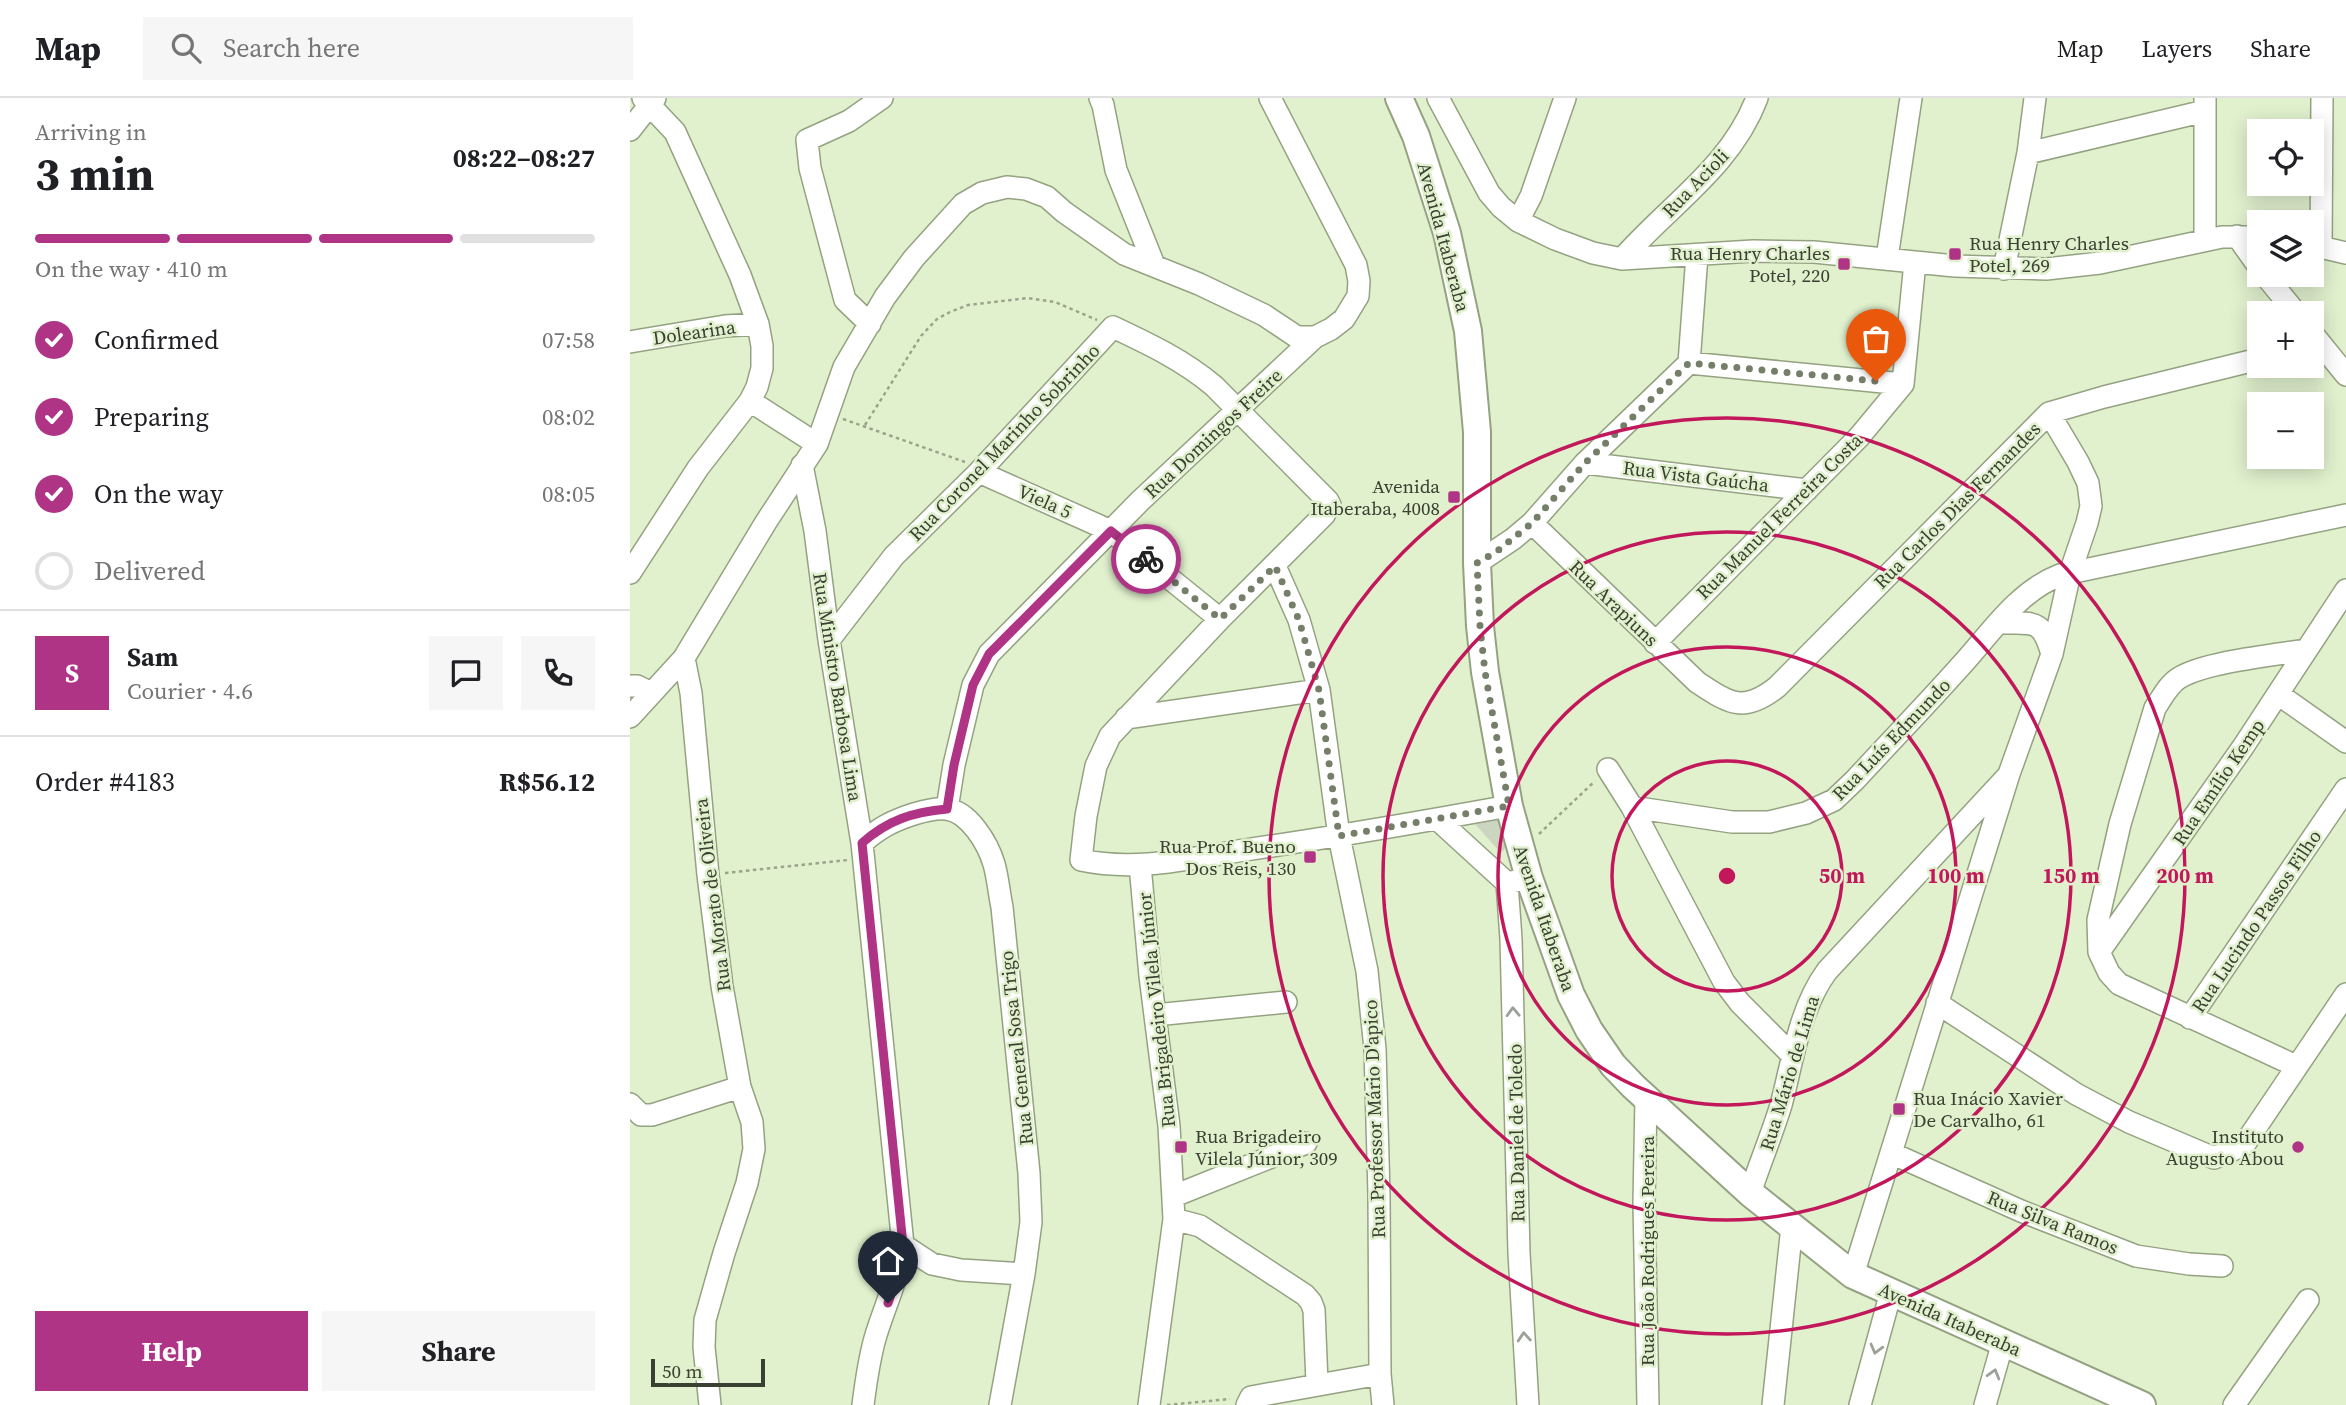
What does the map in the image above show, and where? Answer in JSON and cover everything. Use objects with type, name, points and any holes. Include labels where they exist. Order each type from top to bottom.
[{"type":"main road","name":"Avenida Itaberaba","points":[[1399,98],[1416,136],[1447,233],[1468,331],[1475,383],[1477,432],[1480,626],[1485,672],[1509,806],[1521,851],[1518,881],[1589,1030],[1613,1065],[1646,1097],[1751,1193],[1853,1275],[2003,1342],[2113,1399],[2142,1405]]},
{"type":"main road","name":"Avenida Itaberaba","points":[[1416,136],[1419,98]]},
{"type":"street","points":[[870,324],[845,300],[810,167],[807,140],[849,121],[882,98]]},
{"type":"street","points":[[1100,98],[1116,170],[1154,265]]},
{"type":"street","points":[[1430,98],[1447,117]]},
{"type":"street","points":[[1438,98],[1489,193],[1501,208],[1518,221],[1555,239],[1592,253],[1622,259],[1753,251],[1814,252],[2004,269],[2073,267],[2204,240],[2247,236]]},
{"type":"street","points":[[1518,221],[1531,196],[1565,98]]},
{"type":"street","name":"Rua Acioli","points":[[1622,259],[1649,228],[1712,171],[1740,134],[1757,98]]},
{"type":"street","points":[[1887,258],[1911,98]]},
{"type":"street","points":[[2004,269],[2028,153],[2035,98]]},
{"type":"street","points":[[2317,210],[2322,98]]},
{"type":"street","points":[[630,130],[649,100],[675,132],[740,275],[758,324],[762,346],[762,368],[750,401],[698,468],[630,573]]},
{"type":"street","name":"Rua Domingos Freire","points":[[947,809],[954,765],[973,685],[989,654],[1237,408],[1315,337],[1331,330],[1344,319],[1357,296],[1359,281],[1356,265],[1278,101]]},
{"type":"street","points":[[2028,153],[2205,105],[2204,240]]},
{"type":"street","points":[[630,717],[684,658],[766,522],[817,444],[844,367],[885,297],[914,258],[963,204],[982,193],[1007,187],[1026,189],[1047,197],[1124,254],[1264,315],[1297,337],[1315,337]]},
{"type":"street","points":[[2237,236],[2247,250]]},
{"type":"street","points":[[2324,248],[2346,253]]},
{"type":"street","points":[[1477,563],[1532,523],[1585,463],[1689,363],[1697,255]]},
{"type":"street","points":[[1689,363],[1903,384],[1915,262]]},
{"type":"street","points":[[2275,287],[2286,301]]},
{"type":"street","name":"Dolearina","points":[[630,342],[725,326],[758,324]]},
{"type":"street","name":"Rua Coronel Marinho Sobrinho","points":[[829,640],[894,556],[980,470],[1113,327],[1193,369],[1237,408],[1328,501],[1328,510],[1275,566]]},
{"type":"street","points":[[2324,352],[2346,376]]},
{"type":"street","name":"Rua Carlos Dias Fernandes","points":[[1697,682],[1725,700],[1738,704],[1762,699],[2049,413],[2247,362]]},
{"type":"street","name":"Rua Manuel Ferreira Costa","points":[[1655,643],[1859,437],[1903,384]]},
{"type":"street","points":[[750,401],[817,444]]},
{"type":"street","points":[[1853,1275],[2009,774],[2052,654],[2070,573],[2091,506],[2088,483],[2049,413]]},
{"type":"street","name":"Rua Vista Gaúcha","points":[[1585,463],[1807,490]]},
{"type":"street","name":"Rua Ministro Barbosa Lima","points":[[802,465],[815,531],[829,640],[863,851],[903,1245],[899,1271],[867,1368],[863,1405]]},
{"type":"street","name":"Viela 5","points":[[980,470],[1111,531],[1220,619]]},
{"type":"street","name":"Rua Luís Edmundo","points":[[1632,807],[1732,822],[1769,822],[1806,813],[1834,800],[2025,596],[2046,580],[2346,515]]},
{"type":"street","name":"Rua Arapiuns","points":[[1532,523],[1697,682]]},
{"type":"street","points":[[1275,566],[1220,619],[1110,736],[1096,766],[1086,816],[1082,860],[1101,864],[1140,865],[1339,836],[1509,806]]},
{"type":"street","name":"Rua Professor Mário D'apico","points":[[1275,566],[1299,620],[1319,690],[1339,836],[1367,971],[1375,1049],[1382,1405]]},
{"type":"street","name":"Rua Emílio Kemp","points":[[2099,952],[2235,758],[2346,590]]},
{"type":"street","points":[[1999,623],[2034,624],[2040,627],[2052,654]]},
{"type":"street","points":[[2296,1066],[2119,984],[2109,972],[2099,952],[2098,920],[2120,824],[2155,708],[2166,691],[2178,678],[2206,668],[2306,650]]},
{"type":"street","name":"Rua Morato de Oliveira","points":[[684,658],[691,693],[708,875],[722,986],[740,1087],[752,1122],[754,1149],[747,1183],[705,1320],[704,1347],[710,1405]]},
{"type":"street","points":[[630,686],[637,686],[651,693]]},
{"type":"street","points":[[1126,719],[1319,690]]},
{"type":"street","points":[[2278,694],[2346,742]]},
{"type":"street","points":[[1608,769],[1632,807],[1724,982],[1740,1003],[1793,1056]]},
{"type":"street","name":"Rua Mário de Lima","points":[[1751,1193],[1780,1106],[1810,1001],[1826,971],[2009,774]]},
{"type":"street","name":"Rua Lucindo Passos Filho","points":[[2190,1018],[2346,789]]},
{"type":"street","points":[[863,851],[879,828],[925,811],[947,809]]},
{"type":"street","name":"Rua General Sosa Trigo","points":[[947,809],[962,816],[979,834],[994,863],[1002,907],[1029,1173],[1031,1222],[1000,1405]]},
{"type":"street","points":[[1437,819],[1518,881]]},
{"type":"street","name":"Rua Brigadeiro Vilela Júnior","points":[[1140,865],[1168,1113],[1174,1196],[1174,1219],[1149,1405]]},
{"type":"street","name":"Rua Daniel de Toledo","points":[[1518,881],[1511,939],[1519,1253],[1528,1405]]},
{"type":"street","points":[[1937,1003],[2076,1094],[2129,1122],[2214,1158],[2244,1145],[2346,994]]},
{"type":"street","points":[[1155,1015],[1286,1002]]},
{"type":"street","points":[[630,1104],[641,1115],[652,1115],[740,1087]]},
{"type":"street","name":"Rua João Rodrigues Pereira","points":[[1646,1097],[1644,1203],[1648,1405]]},
{"type":"street","points":[[1174,1196],[1306,1143]]},
{"type":"street","name":"Rua Silva Ramos","points":[[1891,1153],[2021,1211],[2136,1255],[2189,1264],[2222,1266]]},
{"type":"street","points":[[1174,1219],[1200,1226],[1305,1295],[1314,1310],[1317,1383]]},
{"type":"street","points":[[1773,1405],[1792,1226]]},
{"type":"street","points":[[903,1245],[932,1264],[961,1270],[1024,1274]]},
{"type":"street","points":[[1860,1405],[1891,1292]]},
{"type":"street","points":[[2234,1405],[2308,1300]]},
{"type":"street","points":[[1985,1405],[2003,1342]]},
{"type":"street","points":[[1249,1401],[1317,1383],[1380,1374]]},
{"type":"path","points":[[865,425],[921,336],[937,319],[950,312],[968,305],[1028,298],[1055,302],[1113,327]]},
{"type":"path","points":[[826,414],[865,425],[980,470]]},
{"type":"path","points":[[1521,851],[1608,769]]},
{"type":"path","points":[[708,875],[863,851]]},
{"type":"path","points":[[1167,1405],[1249,1401]]},
{"type":"green space","points":[[1507,816],[1512,840],[1501,853],[1474,823]]},
{"type":"way so far","points":[[1146,559],[1220,619],[1275,566],[1299,620],[1319,690],[1339,836],[1509,806],[1485,672],[1477,563],[1496,552],[1532,523],[1585,463],[1689,363],[1876,381]]},
{"type":"place","name":"Rua Henry Charles Potel, 269","points":[[1955,254]]},
{"type":"place","name":"Rua Henry Charles Potel, 220","points":[[1844,264]]},
{"type":"place","name":"Avenida Itaberaba, 4008","points":[[1454,497]]},
{"type":"place","name":"Rua Prof. Bueno Dos Reis, 130","points":[[1310,857]]},
{"type":"place","name":"Rua Inácio Xavier De Carvalho, 61","points":[[1899,1109]]},
{"type":"place","name":"Rua Brigadeiro Vilela Júnior, 309","points":[[1181,1147]]},
{"type":"place","name":"Instituto Augusto Abou","points":[[2298,1147]]},
{"type":"route","points":[[888,1303],[899,1271],[903,1245],[862,843],[879,828],[904,817],[947,809],[954,765],[973,685],[989,654],[1111,531],[1146,559]]}]
